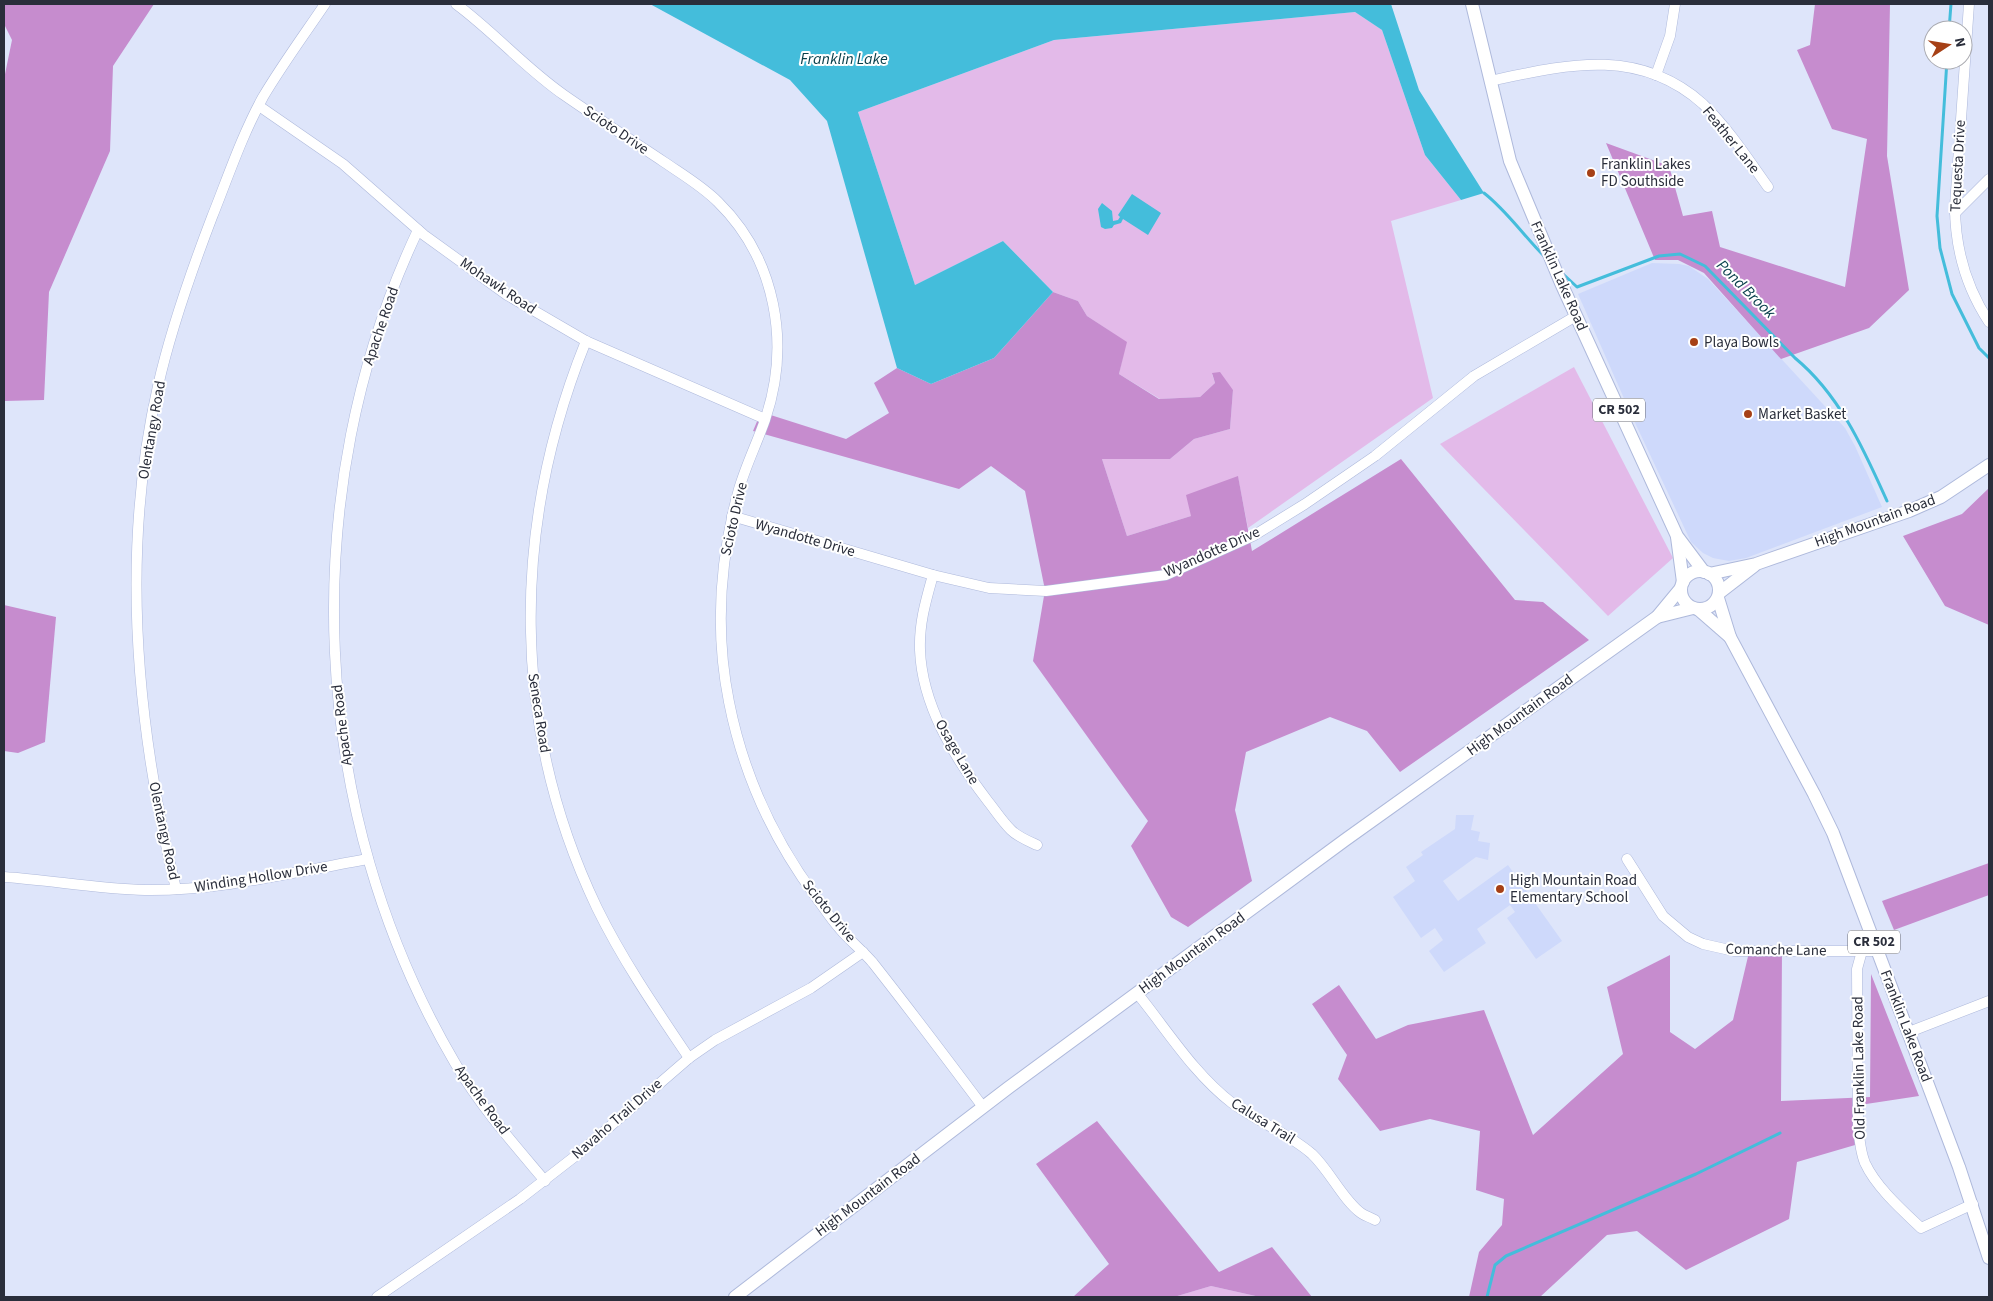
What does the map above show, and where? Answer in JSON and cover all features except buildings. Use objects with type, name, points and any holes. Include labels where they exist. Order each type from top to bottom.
[{"type":"main road","name":"Franklin Lake Road","points":[[1472,4],[1510,161],[1540,235],[1677,536],[1707,573]]},
{"type":"main road","name":"High Mountain Road","points":[[1707,573],[1756,564],[1925,504],[1941,497],[1989,466]]},
{"type":"main road","name":"Franklin Lake Road","points":[[1677,536],[1682,585]]},
{"type":"main road","name":"High Mountain Road","points":[[1718,595],[1756,564]]},
{"type":"main road","points":[[1682,585],[1692,573],[1707,573]]},
{"type":"main road","name":"CR 502","points":[[1707,573],[1718,583],[1718,595]]},
{"type":"main road","name":"High Mountain Road","points":[[741,1295],[983,1107],[1137,993],[1345,840],[1657,617],[1682,585]]},
{"type":"main road","name":"CR 502","points":[[1682,585],[1684,600],[1696,609]]},
{"type":"main road","name":"Franklin Lake Road","points":[[1718,595],[1730,638],[1830,826],[1973,1204],[1989,1258]]},
{"type":"main road","points":[[1696,609],[1711,606],[1718,595]]},
{"type":"main road","name":"Franklin Lake Road","points":[[1696,609],[1730,638]]},
{"type":"main road","name":"High Mountain Road","points":[[1657,617],[1696,609]]},
{"type":"street","name":"Olentangy Road","points":[[176,889],[159,814],[148,750],[141,686],[136,580],[142,483],[158,387],[184,293],[242,142],[259,106],[280,69],[325,4]]},
{"type":"street","name":"Scioto Drive","points":[[456,4],[561,93],[702,188],[727,211],[746,235],[756,252],[770,290],[778,332],[776,372],[765,419],[740,485],[732,516],[723,572],[721,636],[728,699],[744,761],[762,806],[784,850],[805,883],[839,928],[863,952],[983,1107]]},
{"type":"street","points":[[1656,75],[1670,36],[1674,4]]},
{"type":"street","name":"Tequesta Drive","points":[[1969,4],[1955,213],[1957,240],[1963,266],[1971,289],[1989,322]]},
{"type":"street","name":"Feather Lane","points":[[1490,81],[1562,66],[1584,64],[1631,68],[1656,75],[1687,91],[1703,104],[1718,120],[1768,187]]},
{"type":"street","name":"Mohawk Road","points":[[259,106],[342,164],[418,230],[507,295],[586,341],[765,419]]},
{"type":"street","points":[[1955,213],[1989,179]]},
{"type":"street","name":"Apache Road","points":[[418,230],[399,274],[369,360],[348,449],[336,540],[334,631],[338,686],[349,777],[368,860],[397,946],[434,1026],[480,1102],[545,1181]]},
{"type":"street","name":"Wyandotte Drive","points":[[732,516],[933,575],[989,588],[1046,591],[1166,575],[1253,536],[1305,504],[1376,456],[1474,376],[1576,316]]},
{"type":"street","name":"Seneca Road","points":[[586,341],[554,431],[538,510],[533,546],[530,618],[536,702],[543,746],[556,798],[582,875],[597,908],[627,963],[689,1058]]},
{"type":"street","name":"Osage Lane","points":[[933,575],[922,614],[920,651],[927,692],[937,718],[957,757],[978,789],[1012,831],[1037,845]]},
{"type":"street","name":"Comanche Lane","points":[[1627,859],[1663,916],[1675,927],[1703,944],[1734,951],[1877,951]]},
{"type":"street","name":"Winding Hollow Drive","points":[[4,877],[107,888],[176,889],[264,878],[368,860]]},
{"type":"street","name":"Old Franklin Lake Road","points":[[1862,951],[1857,969],[1858,1124],[1860,1149],[1865,1164],[1898,1206],[1921,1228],[1973,1204]]},
{"type":"street","name":"Navaho Trail Drive","points":[[377,1297],[481,1228],[545,1181],[689,1058],[715,1040],[811,988],[863,952]]},
{"type":"street","name":"Calusa Trail","points":[[1137,993],[1217,1090],[1247,1113],[1302,1145],[1328,1171],[1352,1204],[1361,1213],[1375,1220]]},
{"type":"street","points":[[1909,1032],[1989,1001]]},
{"type":"shaded area","points":[[4,4],[154,4],[113,66],[110,151],[49,292],[44,400],[4,401],[4,79],[12,40],[4,24]]},
{"type":"shaded area","points":[[1815,4],[1890,4],[1887,156],[1909,290],[1869,328],[1781,359],[1704,273],[1678,260],[1655,260],[1606,143],[1669,166],[1683,216],[1712,211],[1720,247],[1845,287],[1867,139],[1832,129],[1797,50],[1810,45]]},
{"type":"shaded area","points":[[1355,12],[1382,30],[1425,155],[1461,200],[1391,221],[1433,398],[1248,528],[1238,477],[1191,516],[1127,536],[1102,459],[1170,459],[1194,439],[1230,429],[1233,390],[1212,374],[1215,383],[1200,397],[1160,399],[1119,374],[1126,342],[1087,316],[1078,301],[1053,292],[1003,241],[915,285],[858,112],[1054,40]]},
{"type":"shaded area","points":[[1652,263],[1689,266],[1708,279],[1845,428],[1882,507],[1746,558],[1729,561],[1713,558],[1703,553],[1691,542],[1630,412],[1578,294]]},
{"type":"shaded area","points":[[1053,292],[1078,301],[1087,316],[1127,342],[1119,374],[1159,399],[1200,397],[1215,383],[1212,373],[1220,372],[1233,390],[1230,429],[1194,439],[1170,459],[1102,459],[1127,536],[1191,516],[1186,495],[1238,476],[1252,551],[1401,459],[1515,600],[1543,602],[1589,640],[1400,772],[1367,731],[1330,717],[1246,752],[1235,810],[1252,881],[1188,927],[1171,917],[1131,846],[1148,821],[1033,661],[1045,590],[1025,491],[991,466],[959,489],[753,431],[761,412],[846,439],[889,413],[874,383],[897,368],[931,384],[994,358]]},
{"type":"shaded area","points":[[1574,367],[1673,558],[1608,616],[1440,444]]},
{"type":"shaded area","points":[[1989,488],[1989,625],[1945,606],[1903,536],[1962,514]]},
{"type":"shaded area","points":[[4,605],[56,617],[45,742],[18,753],[4,751]]},
{"type":"shaded area","name":"High Mountain Road Elementary School","points":[[1456,815],[1474,815],[1471,830],[1480,832],[1478,841],[1490,843],[1488,860],[1476,857],[1443,881],[1458,901],[1508,865],[1562,941],[1536,959],[1507,918],[1515,912],[1510,905],[1477,929],[1486,943],[1444,972],[1429,951],[1443,940],[1435,928],[1421,938],[1393,897],[1415,881],[1406,867],[1423,855],[1421,852],[1455,829]]},
{"type":"shaded area","points":[[1989,863],[1989,895],[1894,930],[1882,901]]},
{"type":"shaded area","points":[[1750,948],[1782,950],[1781,1101],[1870,1097],[1871,974],[1919,1096],[1853,1106],[1855,1145],[1797,1162],[1789,1219],[1686,1270],[1637,1231],[1607,1235],[1540,1297],[1469,1297],[1479,1252],[1502,1225],[1504,1199],[1476,1190],[1480,1131],[1430,1119],[1380,1131],[1338,1079],[1347,1055],[1312,1004],[1339,985],[1376,1039],[1408,1025],[1484,1010],[1533,1135],[1623,1054],[1607,987],[1670,955],[1670,1032],[1695,1049],[1733,1020]]},
{"type":"shaded area","points":[[1097,1121],[1219,1272],[1272,1247],[1312,1297],[1260,1297],[1211,1286],[1174,1297],[1073,1297],[1109,1264],[1036,1164]]},
{"type":"shaded area","points":[[1211,1286],[1260,1297],[1174,1297]]},
{"type":"water","name":"Franklin Lake","points":[[650,4],[1391,4],[1419,90],[1484,193],[1461,200],[1425,155],[1382,30],[1355,12],[1054,40],[858,112],[915,285],[1003,241],[1053,292],[994,358],[931,384],[897,368],[827,121],[790,80]]},
{"type":"water","points":[[1132,194],[1161,213],[1148,235],[1123,219],[1121,223],[1114,225],[1112,228],[1105,229],[1101,227],[1098,209],[1102,203],[1112,211],[1113,221],[1118,220],[1120,217],[1118,215]]},
{"type":"waterway","points":[[1950,20],[1951,4]]},
{"type":"waterway","points":[[1946,70],[1937,216],[1940,248],[1952,294],[1979,348],[1989,358]]},
{"type":"waterway","name":"Pond Brook","points":[[1484,193],[1500,207],[1544,256]]},
{"type":"waterway","name":"Pond Brook","points":[[1563,274],[1577,287],[1659,256],[1680,254],[1705,266],[1825,389],[1838,406],[1860,443],[1887,501]]},
{"type":"waterway","points":[[1487,1297],[1495,1265],[1506,1256],[1696,1174],[1780,1133]]},
{"type":"place","name":"Franklin Lakes FD Southside","points":[[1591,173]]},
{"type":"place","name":"Playa Bowls","points":[[1694,342]]},
{"type":"place","name":"Market Basket","points":[[1748,414]]},
{"type":"place","name":"High Mountain Road Elementary School","points":[[1500,889]]}]
